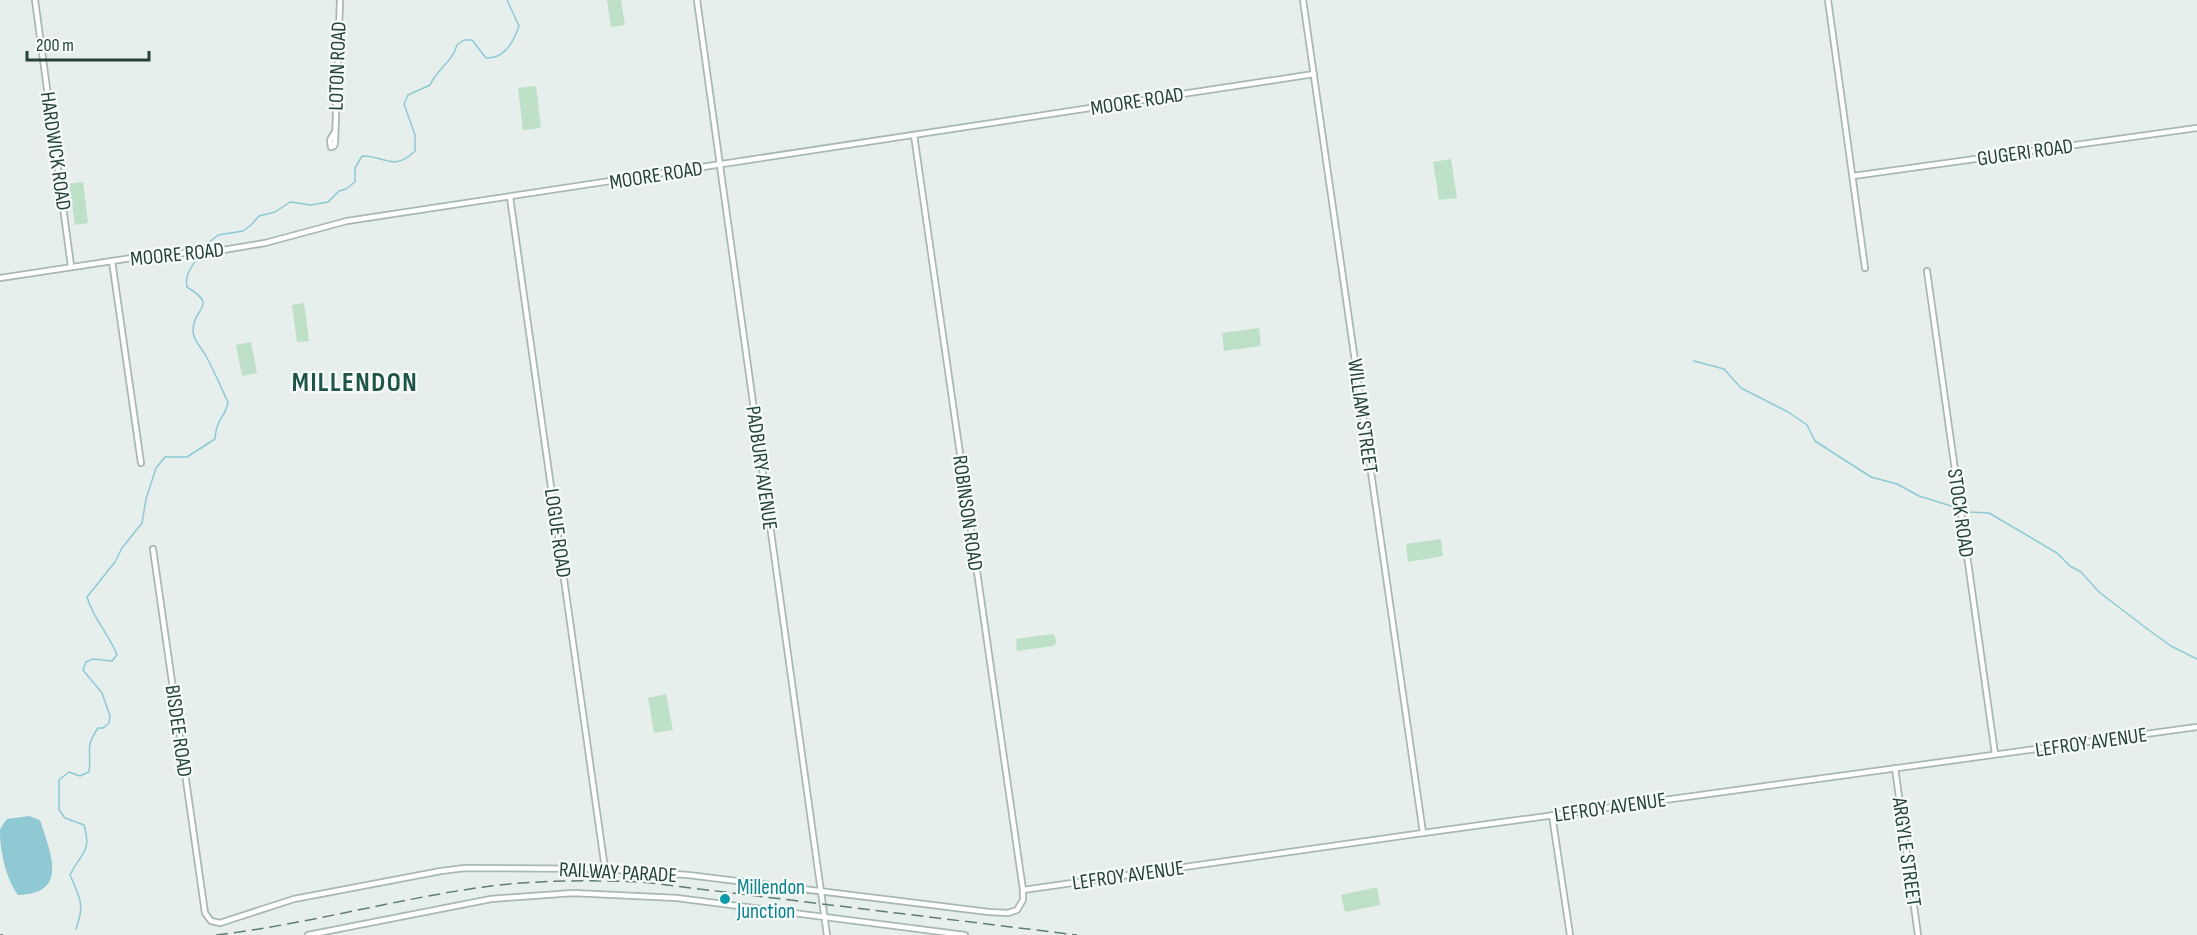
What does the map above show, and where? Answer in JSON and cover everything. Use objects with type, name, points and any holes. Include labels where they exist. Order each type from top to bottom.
[{"type":"street","name":"HARDWICK ROAD","points":[[35,0],[71,266]]},
{"type":"street","name":"LOTON ROAD","points":[[334,132],[340,0]]},
{"type":"street","name":"PADBURY AVENUE","points":[[697,0],[827,935]]},
{"type":"street","name":"WILLIAM STREET","points":[[1303,0],[1423,833]]},
{"type":"street","points":[[1828,0],[1865,268]]},
{"type":"street","name":"MOORE ROAD","points":[[0,278],[145,256],[203,252],[265,243],[347,221],[1314,74]]},
{"type":"street","name":"GUGERI ROAD","points":[[1853,176],[2197,128]]},
{"type":"street","name":"ROBINSON ROAD","points":[[914,135],[1023,890]]},
{"type":"street","name":"LOGUE ROAD","points":[[510,197],[605,869]]},
{"type":"street","points":[[112,261],[141,463]]},
{"type":"street","name":"STOCK ROAD","points":[[1927,271],[1995,754]]},
{"type":"street","name":"BISDEE ROAD","points":[[153,549],[205,913]]},
{"type":"street","name":"LEFROY AVENUE","points":[[1023,890],[2197,727]]},
{"type":"street","name":"ARGYLE STREET","points":[[1895,768],[1918,935]]},
{"type":"street","points":[[1552,815],[1570,935]]},
{"type":"street","name":"RAILWAY PARADE","points":[[205,913],[211,921],[220,923],[294,900],[465,868],[605,869],[688,875],[1008,913],[1017,910],[1023,900],[1023,890]]},
{"type":"street","points":[[308,935],[491,899],[573,893],[677,898],[965,935]]},
{"type":"green space","points":[[607,0],[621,0],[625,25],[611,27]]},
{"type":"green space","points":[[536,86],[541,128],[523,130],[518,88]]},
{"type":"green space","points":[[1451,159],[1457,198],[1439,200],[1433,162]]},
{"type":"green space","points":[[83,182],[88,223],[75,225],[69,184]]},
{"type":"green space","points":[[304,303],[309,341],[297,342],[292,305]]},
{"type":"green space","points":[[1259,328],[1261,346],[1224,351],[1222,333]]},
{"type":"green space","points":[[251,342],[257,373],[242,376],[236,345]]},
{"type":"green space","points":[[1441,539],[1443,556],[1408,562],[1406,544]]},
{"type":"green space","points":[[1052,634],[1055,636],[1056,643],[1053,646],[1017,651],[1016,639]]},
{"type":"green space","points":[[666,694],[673,730],[654,733],[648,698]]},
{"type":"green space","points":[[1377,887],[1380,905],[1345,912],[1341,895]]},
{"type":"water","points":[[29,816],[40,820],[48,845],[52,869],[45,887],[34,893],[18,895],[4,864],[0,831],[7,819]]},
{"type":"waterway","points":[[201,249],[218,235],[243,231],[259,216],[275,212],[290,202],[311,205],[328,202],[339,191],[355,182],[355,168],[362,156],[395,162],[401,161],[415,151],[415,135],[404,104],[408,95],[430,85],[452,56],[457,45],[464,40],[472,40],[486,58],[498,56],[503,52],[511,43],[519,26],[507,0]]},
{"type":"waterway","points":[[76,929],[81,907],[70,875],[84,852],[87,841],[84,825],[65,818],[59,810],[59,780],[69,772],[80,776],[89,772],[91,741],[98,728],[103,728],[109,723],[110,716],[102,693],[83,670],[86,662],[93,659],[112,661],[117,655],[93,613],[87,597],[142,523],[146,499],[156,468],[165,457],[187,457],[215,439],[217,427],[228,402],[193,332],[196,317],[203,303],[202,299],[187,287],[186,282],[188,273],[199,254]]},
{"type":"waterway","points":[[1694,361],[1724,369],[1741,388],[1788,412],[1807,425],[1815,441],[1871,477],[1897,484],[1919,496],[1970,512],[1989,513],[2057,553],[2070,566],[2081,572],[2099,592],[2146,628],[2171,646],[2197,659]]},
{"type":"railway","points":[[216,935],[491,886],[585,881],[642,882],[1077,935]]},
{"type":"place","name":"Millendon Junction","points":[[725,899]]},
{"type":"district","name":"MILLENDON","points":[[355,382]]}]
